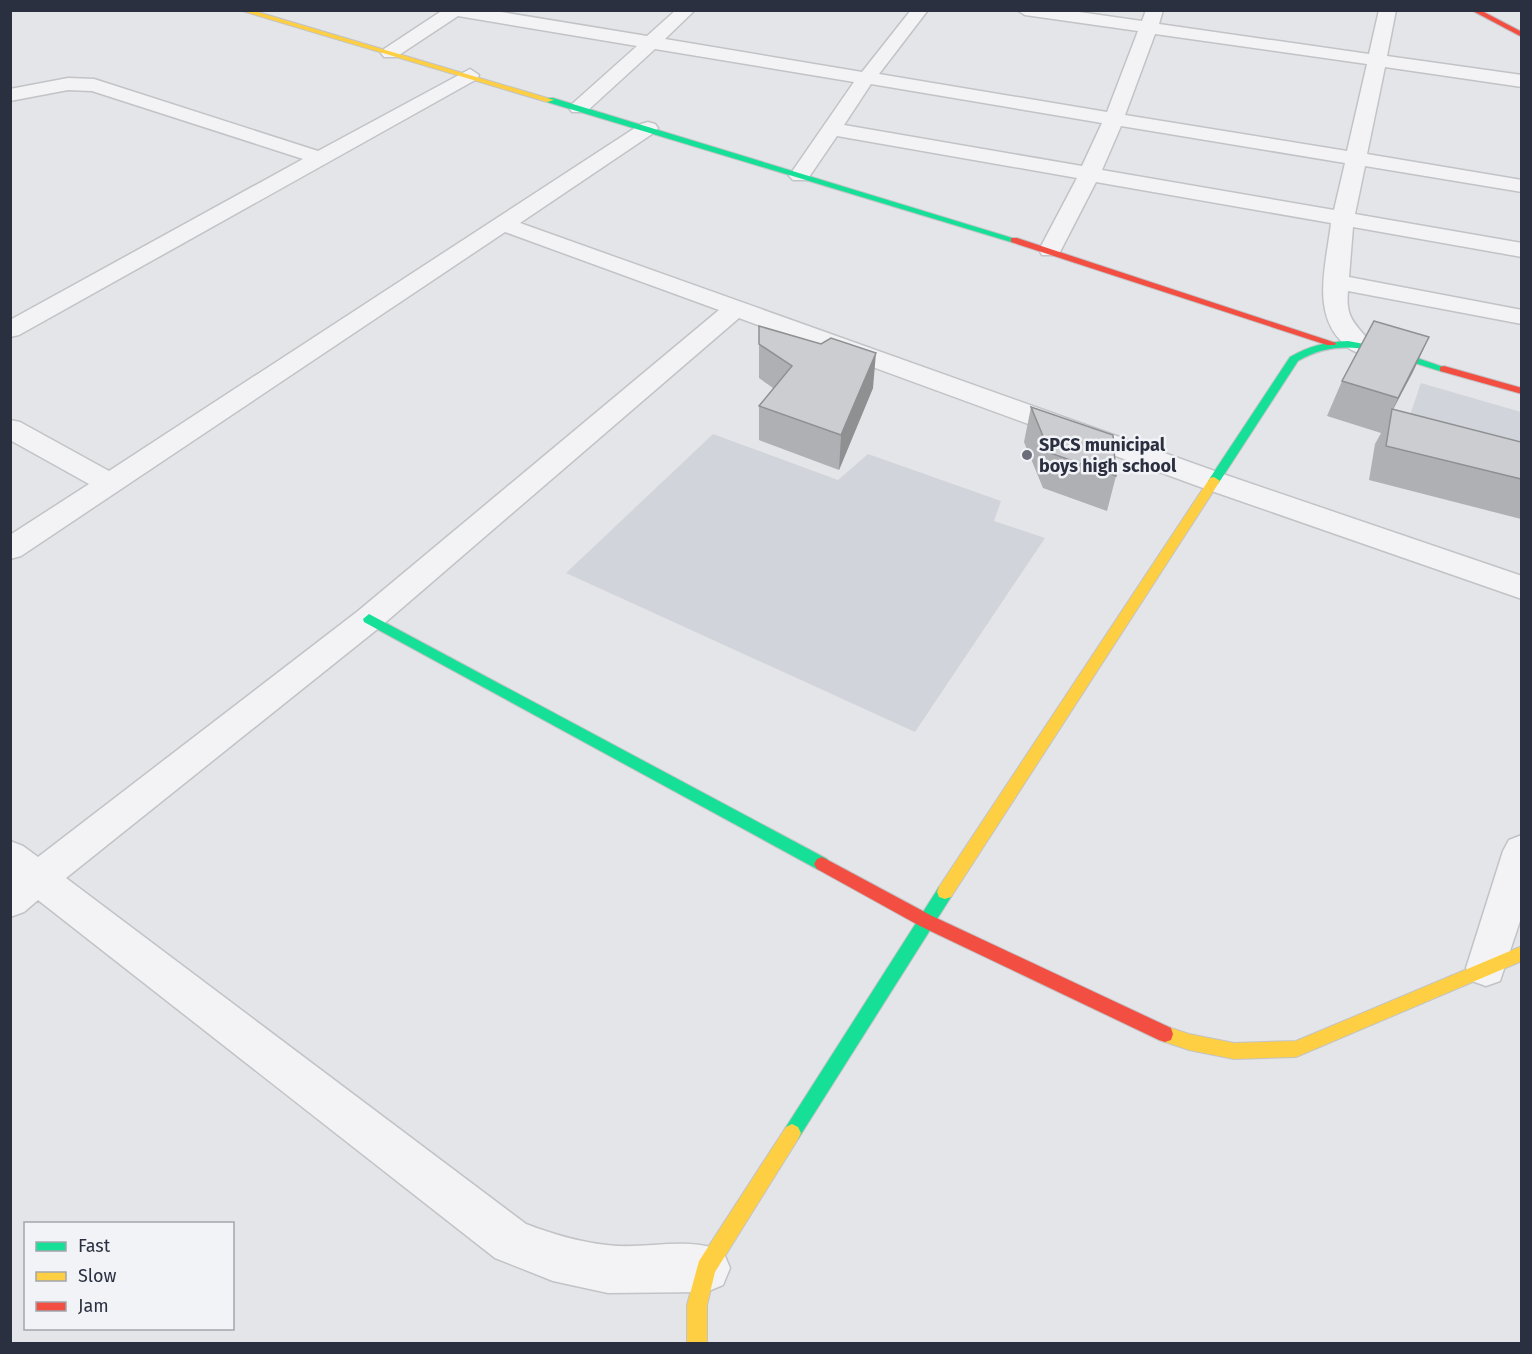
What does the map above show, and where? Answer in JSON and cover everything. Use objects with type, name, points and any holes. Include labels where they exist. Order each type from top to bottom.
[{"type":"street","points":[[242,10],[470,75],[1050,250],[1212,302],[1331,344]]},
{"type":"street","points":[[390,53],[454,10],[865,80],[1521,186]]},
{"type":"street","points":[[579,108],[687,10]]},
{"type":"street","points":[[800,176],[865,80],[920,10]]},
{"type":"street","points":[[1025,10],[1151,20],[1376,62],[1521,81]]},
{"type":"street","points":[[1360,346],[1336,318],[1336,282],[1343,218],[1354,160],[1388,10]]},
{"type":"street","points":[[1474,10],[1521,35]]},
{"type":"street","points":[[1498,10],[1521,22]]},
{"type":"street","points":[[1050,250],[1090,173],[1114,120],[1151,20]]},
{"type":"street","points":[[10,330],[470,75]]},
{"type":"street","points":[[10,95],[68,84],[94,85],[320,158]]},
{"type":"street","points":[[10,549],[648,128]]},
{"type":"street","points":[[833,129],[1521,250]]},
{"type":"street","points":[[502,224],[1214,481],[1521,588]]},
{"type":"street","points":[[1336,282],[1521,317]]},
{"type":"street","points":[[706,1268],[608,1269],[553,1258],[511,1242],[20,878],[369,619],[735,309]]},
{"type":"street","points":[[691,1337],[696,1299],[706,1268],[926,921],[1294,359],[1308,348],[1331,344],[1360,346],[1521,391]]},
{"type":"street","points":[[10,428],[111,484]]},
{"type":"street","points":[[369,619],[926,921],[1173,1038],[1216,1051],[1260,1054],[1296,1049],[1521,953]]},
{"type":"street","points":[[1486,968],[1521,851]]},
{"type":"shaded area","points":[[1421,383],[1521,412],[1521,469],[1402,438]]},
{"type":"shaded area","points":[[713,434],[838,480],[868,454],[1001,501],[994,521],[1045,538],[915,732],[566,573]]},
{"type":"building","points":[[1374,321],[1429,337],[1398,398],[1342,381]]},
{"type":"building","points":[[759,326],[821,344],[831,338],[876,353],[841,435],[759,406],[792,366],[759,344]]},
{"type":"building","points":[[1031,407],[1113,435],[1116,476],[1050,453]]},
{"type":"building","points":[[1392,409],[1521,442],[1521,479],[1386,446]]},
{"type":"traffic: fast","points":[[550,100],[1014,240]]},
{"type":"traffic: fast","points":[[1214,481],[1294,359],[1311,349],[1348,344],[1368,347],[1444,369]]},
{"type":"traffic: fast","points":[[369,619],[822,864]]},
{"type":"traffic: fast","points":[[792,1133],[945,892]]},
{"type":"traffic: slow","points":[[242,10],[550,100]]},
{"type":"traffic: slow","points":[[945,892],[1214,481]]},
{"type":"traffic: slow","points":[[1165,1034],[1189,1042],[1234,1051],[1296,1049],[1522,953]]},
{"type":"traffic: slow","points":[[697,1344],[697,1305],[706,1268],[792,1133]]},
{"type":"traffic: jam","points":[[1474,10],[1522,35]]},
{"type":"traffic: jam","points":[[1014,240],[1331,343]]},
{"type":"traffic: jam","points":[[1444,369],[1522,391]]},
{"type":"traffic: jam","points":[[822,864],[926,921],[1165,1034]]},
{"type":"place","name":"SPCS municipal boys high school","points":[[1027,455]]}]
